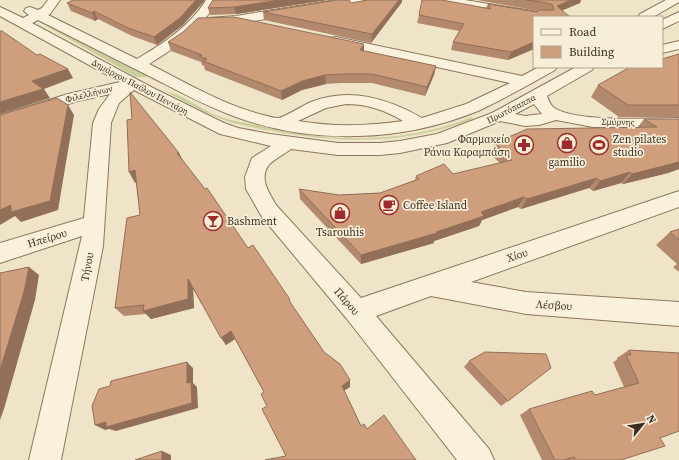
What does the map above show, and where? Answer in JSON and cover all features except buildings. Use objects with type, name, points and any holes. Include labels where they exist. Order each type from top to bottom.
[{"type":"street","points":[[6,27],[39,15],[46,11],[54,0]]},
{"type":"street","name":"Τήνου","points":[[45,460],[88,269],[94,223],[102,123],[106,110],[111,101],[136,74],[198,21],[212,0]]},
{"type":"street","points":[[198,21],[236,20],[357,0]]},
{"type":"street","points":[[446,0],[538,16]]},
{"type":"street","points":[[646,16],[675,0]]},
{"type":"street","name":"Δημάρχου Παύλου Πεντάρη","points":[[19,6],[39,15],[136,74],[210,123],[247,136],[285,133]]},
{"type":"street","name":"Δημάρχου Παύλου Πεντάρη","points":[[0,11],[136,74]]},
{"type":"street","points":[[668,27],[679,16]]},
{"type":"street","points":[[236,20],[270,27]]},
{"type":"street","points":[[321,38],[523,81]]},
{"type":"street","points":[[663,49],[679,45]]},
{"type":"street","name":"Πρωτόπαππα","points":[[285,133],[375,130],[419,123],[472,107],[548,68]]},
{"type":"street","name":"Πρωτόπαππα","points":[[285,133],[317,148],[388,148],[440,139],[498,116],[585,68]]},
{"type":"street","name":"Φιλελλήνων","points":[[0,120],[74,97],[109,88],[136,74],[170,80]]},
{"type":"street","name":"Δημάρχου Παύλου Πεντάρη","points":[[170,80],[209,100],[285,133]]},
{"type":"street","name":"Σμύρνης","points":[[539,94],[540,102],[549,112],[585,121],[679,123]]},
{"type":"street","name":"Πάρου","points":[[419,123],[390,107],[358,99],[337,100],[314,105],[285,133],[259,163],[255,177],[256,189],[269,211],[356,311],[478,460]]},
{"type":"street","name":"Σμύρνης","points":[[498,116],[525,121],[539,120],[557,115]]},
{"type":"street","name":"Χίου","points":[[356,311],[679,199]]},
{"type":"street","name":"Ηπείρου","points":[[0,252],[94,223]]},
{"type":"street","name":"Λέσβου","points":[[430,285],[526,303],[679,314]]},
{"type":"green space","points":[[41,23],[149,77],[136,77]]},
{"type":"green space","points":[[165,91],[179,96],[211,113],[227,119],[283,131],[338,138],[392,137],[419,133],[472,117],[473,119],[449,127],[424,133],[399,137],[349,140],[324,138],[258,129],[228,121],[214,116]]},
{"type":"place","name":"gamilio","points":[[567,143]]},
{"type":"place","name":"Φαρμακείο Ράνια Καραμπάση","points":[[524,145]]},
{"type":"place","name":"Zen pilates studio","points":[[599,145]]},
{"type":"place","name":"Coffee Island","points":[[389,205]]},
{"type":"place","name":"Tsarouhis","points":[[340,213]]},
{"type":"place","name":"Bashment","points":[[213,221]]}]
